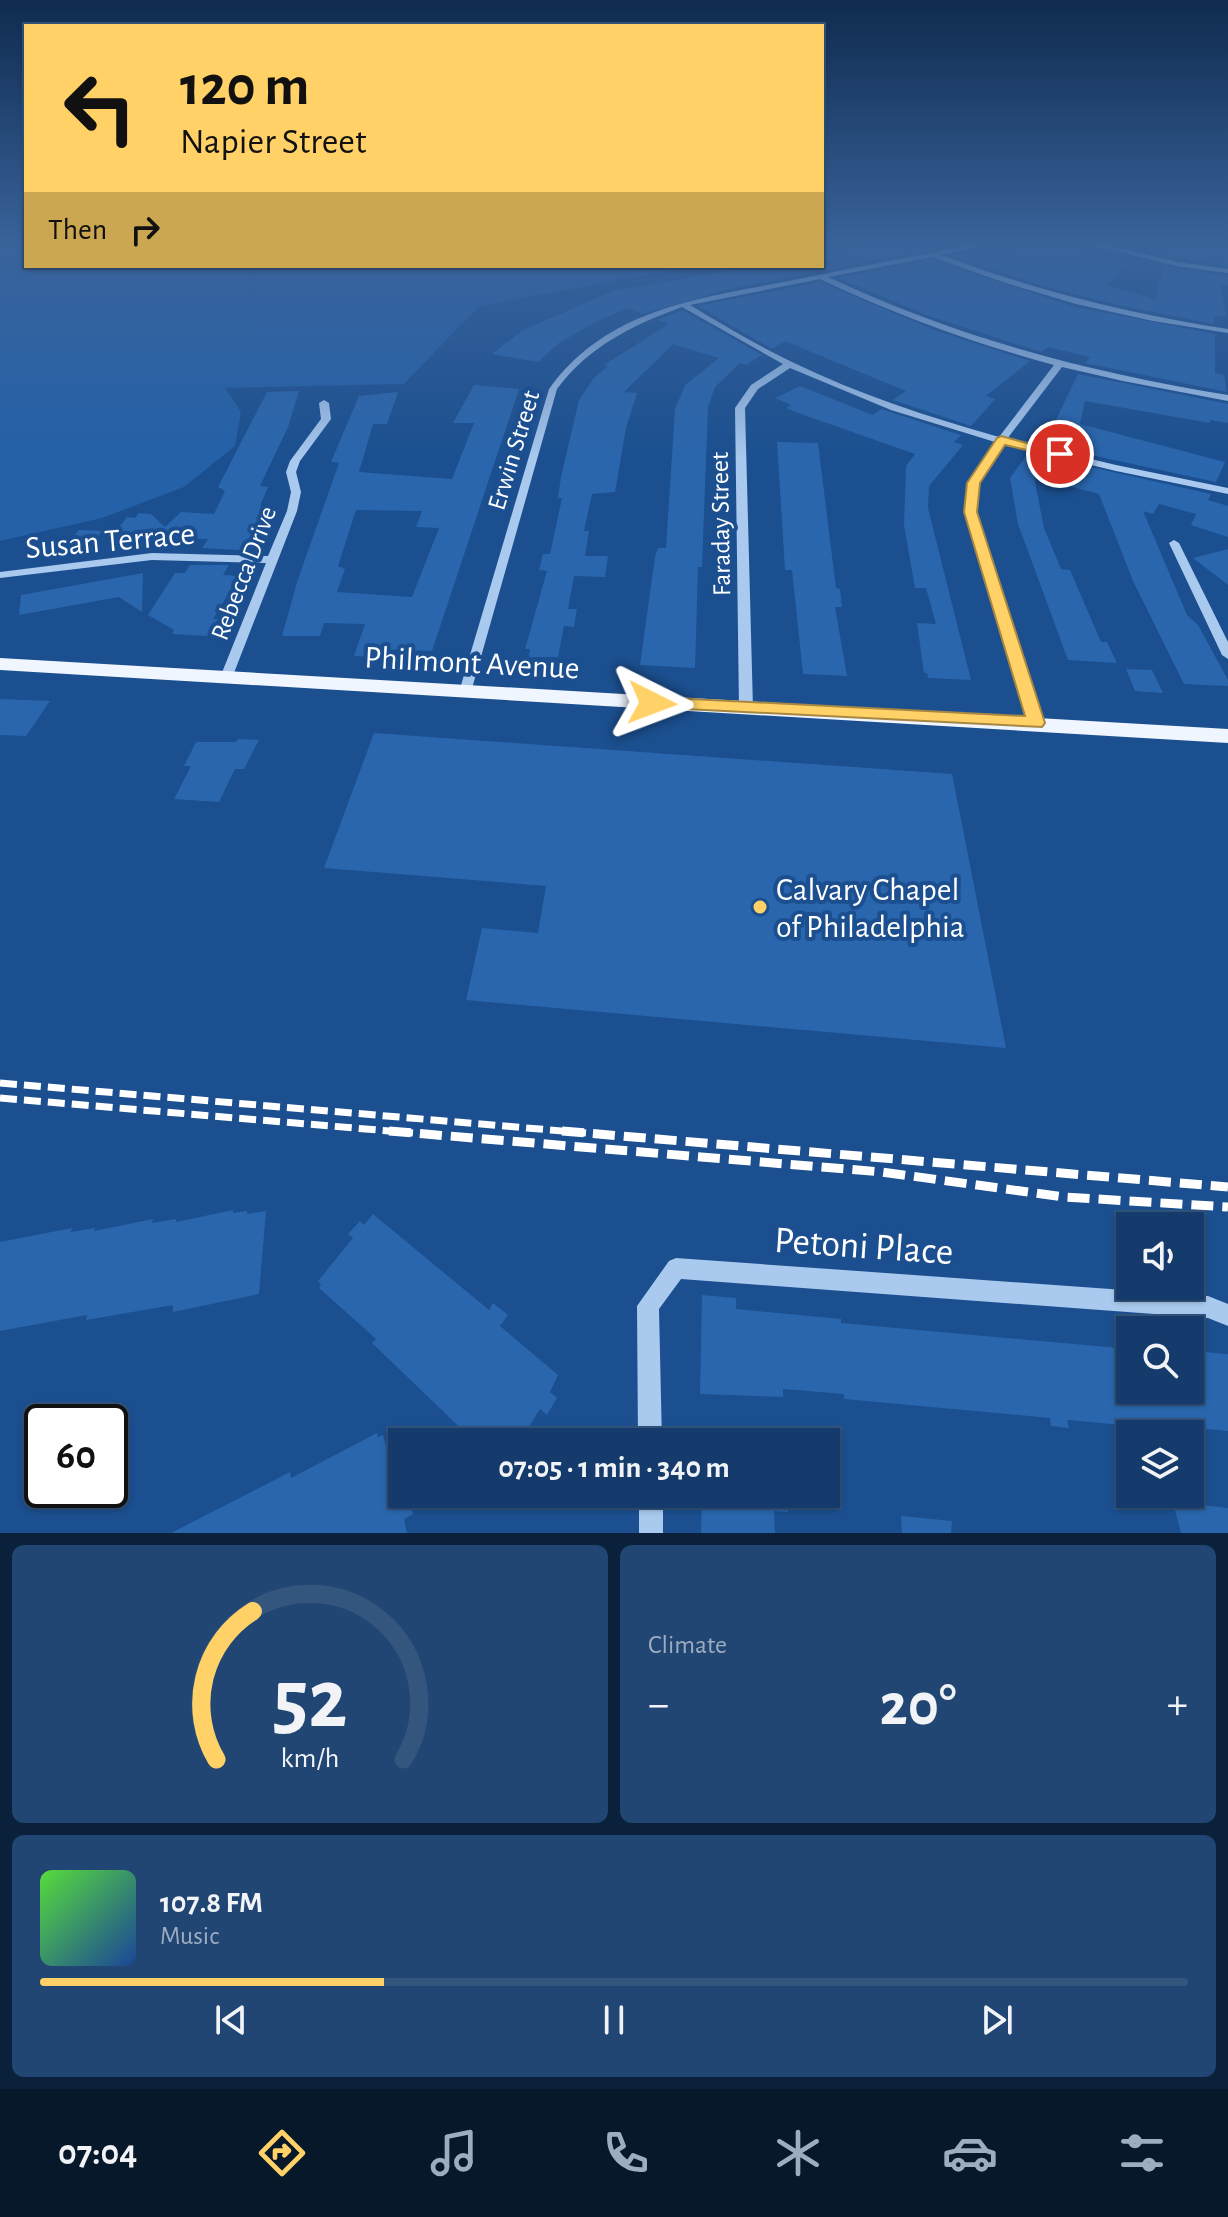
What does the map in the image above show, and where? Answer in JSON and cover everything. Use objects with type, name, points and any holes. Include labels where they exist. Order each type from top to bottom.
[{"type":"main road","name":"Philmont Avenue","points":[[0,664],[1228,736]]},
{"type":"street","name":"Erwin Street","points":[[465,692],[553,389],[566,368],[610,334],[652,317]]},
{"type":"street","points":[[705,317],[790,364],[880,401],[1001,440],[1148,476],[1228,491]]},
{"type":"street","points":[[907,317],[1059,365],[1228,398]]},
{"type":"street","points":[[1144,317],[1228,331]]},
{"type":"street","name":"Faraday Street","points":[[746,708],[740,408],[747,393],[760,381],[790,364]]},
{"type":"street","points":[[1036,723],[971,512],[973,483],[1001,440],[1059,365]]},
{"type":"street","name":"Rebecca Drive","points":[[227,675],[292,511],[296,492],[291,472],[295,461],[326,419],[324,403]]},
{"type":"street","points":[[1174,543],[1228,655]]},
{"type":"street","name":"Susan Terrace","points":[[0,575],[41,574],[135,558],[183,556],[272,560]]},
{"type":"street","name":"Petoni Place","points":[[650,1428],[648,1306],[676,1268],[1208,1307],[1228,1315]]},
{"type":"street","points":[[651,1508],[651,1533]]},
{"type":"shaded area","points":[[0,317],[469,317],[404,384],[225,388],[241,412],[235,446],[184,487],[102,518],[0,541]]},
{"type":"building","points":[[554,317],[608,317],[559,343],[538,362],[492,354],[523,330]]},
{"type":"building","points":[[666,317],[694,317],[762,355],[746,365],[740,363],[715,387],[708,407],[695,668],[640,665],[655,557],[658,548],[666,548],[675,409],[685,385],[719,358],[673,344],[624,392],[637,393],[626,428],[615,492],[592,494],[584,531],[589,531],[585,556],[608,556],[605,577],[574,576],[568,609],[577,609],[574,627],[564,626],[558,657],[529,657],[530,649],[525,649],[547,571],[539,570],[543,554],[550,554],[562,498],[558,498],[561,477],[579,400],[594,378],[608,366],[604,365],[669,324],[658,320]]},
{"type":"building","points":[[716,317],[902,317],[1030,361],[986,396],[995,399],[971,426],[893,400],[906,391],[785,341],[772,349]]},
{"type":"building","points":[[932,317],[1124,317],[1215,334],[1215,373],[1224,375],[1227,392],[1085,363],[1090,357],[1048,347],[1041,352]]},
{"type":"building","points":[[1177,317],[1214,317],[1214,324]]},
{"type":"building","points":[[1078,374],[1228,404],[1228,423],[1210,420],[1210,423],[1085,401],[1080,424],[1225,462],[1216,482],[1035,443],[1048,425],[1053,426]]},
{"type":"building","points":[[474,385],[519,389],[432,651],[380,649],[378,657],[354,656],[365,624],[324,623],[320,636],[282,636],[297,582],[339,463],[331,462],[359,396],[398,392],[387,424],[373,424],[359,472],[452,479],[474,423],[453,423]],"holes":[[[356,510],[422,511],[416,527],[439,528],[412,597],[337,592],[345,569],[338,566]]]},
{"type":"building","points":[[800,386],[873,415],[881,409],[961,435],[954,442],[963,445],[929,486],[928,508],[971,680],[928,678],[924,673],[917,623],[936,624],[926,588],[915,588],[904,525],[906,466],[915,454],[786,408],[791,405],[775,398]]},
{"type":"building","points":[[299,391],[288,427],[260,486],[268,487],[260,506],[267,507],[250,543],[243,544],[239,550],[202,548],[208,539],[138,536],[132,544],[108,542],[127,517],[135,518],[139,513],[151,514],[165,527],[181,512],[214,514],[225,491],[218,487],[267,392]]},
{"type":"building","points":[[777,442],[818,443],[836,588],[840,589],[842,607],[835,607],[847,676],[803,674],[792,570],[785,570]]},
{"type":"building","points":[[1028,453],[1211,494],[1208,500],[1228,506],[1228,537],[1191,525],[1196,514],[1159,504],[1153,514],[1143,511],[1187,615],[1198,625],[1228,680],[1228,686],[1184,684],[1133,581],[1099,494],[1034,477],[1044,528],[1061,569],[1070,570],[1101,642],[1107,642],[1117,663],[1068,660],[1018,524],[1010,478]]},
{"type":"building","points":[[79,530],[102,531],[88,550],[63,549]]},
{"type":"building","points":[[1228,549],[1228,585],[1193,558]]},
{"type":"building","points":[[190,565],[229,565],[223,575],[239,576],[213,619],[218,619],[208,636],[172,634],[174,630],[148,615],[175,573],[185,573]]},
{"type":"building","points":[[143,573],[142,612],[119,597],[19,615],[21,595]]},
{"type":"building","points":[[1126,669],[1152,670],[1163,693],[1135,691]]},
{"type":"building","points":[[0,699],[50,701],[26,736],[0,735]]},
{"type":"building","name":"Calvary Chapel of Philadelphia","points":[[374,733],[952,774],[1006,1048],[466,1000],[482,928],[538,933],[546,886],[324,868]]},
{"type":"building","points":[[238,739],[259,740],[244,769],[235,769],[219,802],[174,799],[191,766],[184,766],[196,742],[236,742]]},
{"type":"building","points":[[233,1210],[233,1213],[247,1211],[247,1214],[266,1211],[259,1294],[173,1312],[173,1305],[86,1320],[87,1315],[0,1331],[0,1242],[72,1228],[71,1232],[95,1228],[94,1231],[153,1219],[152,1223],[176,1219],[176,1222]]},
{"type":"building","points":[[373,1214],[489,1310],[493,1303],[508,1315],[500,1326],[558,1375],[550,1392],[557,1398],[547,1415],[540,1409],[528,1428],[460,1428],[372,1343],[376,1339],[319,1288],[321,1285],[318,1281],[353,1238],[348,1234],[360,1221],[364,1225]]},
{"type":"building","points":[[702,1295],[736,1298],[736,1309],[841,1319],[841,1323],[1116,1348],[1116,1404],[1204,1404],[1204,1352],[1228,1354],[1228,1431],[1204,1429],[1204,1420],[1116,1420],[1116,1424],[1067,1420],[1069,1428],[1051,1426],[1050,1418],[844,1399],[844,1394],[783,1389],[783,1397],[700,1394]]},
{"type":"building","points":[[377,1433],[378,1437],[383,1435],[388,1455],[388,1508],[412,1508],[413,1514],[404,1519],[407,1533],[171,1533],[290,1472],[291,1478]]},
{"type":"building","points":[[1204,1505],[1228,1508],[1228,1533],[1181,1533],[1175,1508],[1204,1508]]},
{"type":"building","points":[[702,1508],[788,1508],[788,1512],[774,1511],[775,1533],[701,1533]]},
{"type":"building","points":[[901,1516],[952,1521],[951,1533],[902,1533]]},
{"type":"railway","points":[[0,1083],[586,1133]]},
{"type":"railway","points":[[0,1098],[410,1133]]},
{"type":"railway","points":[[389,1131],[410,1133]]},
{"type":"railway","points":[[562,1131],[1228,1187]]},
{"type":"railway","points":[[410,1133],[882,1172],[1064,1197],[1228,1207]]},
{"type":"place","name":"Calvary Chapel of Philadelphia","points":[[760,907]]},
{"type":"route","points":[[652,703],[1036,723],[971,512],[973,483],[1001,440],[1060,454]]}]
